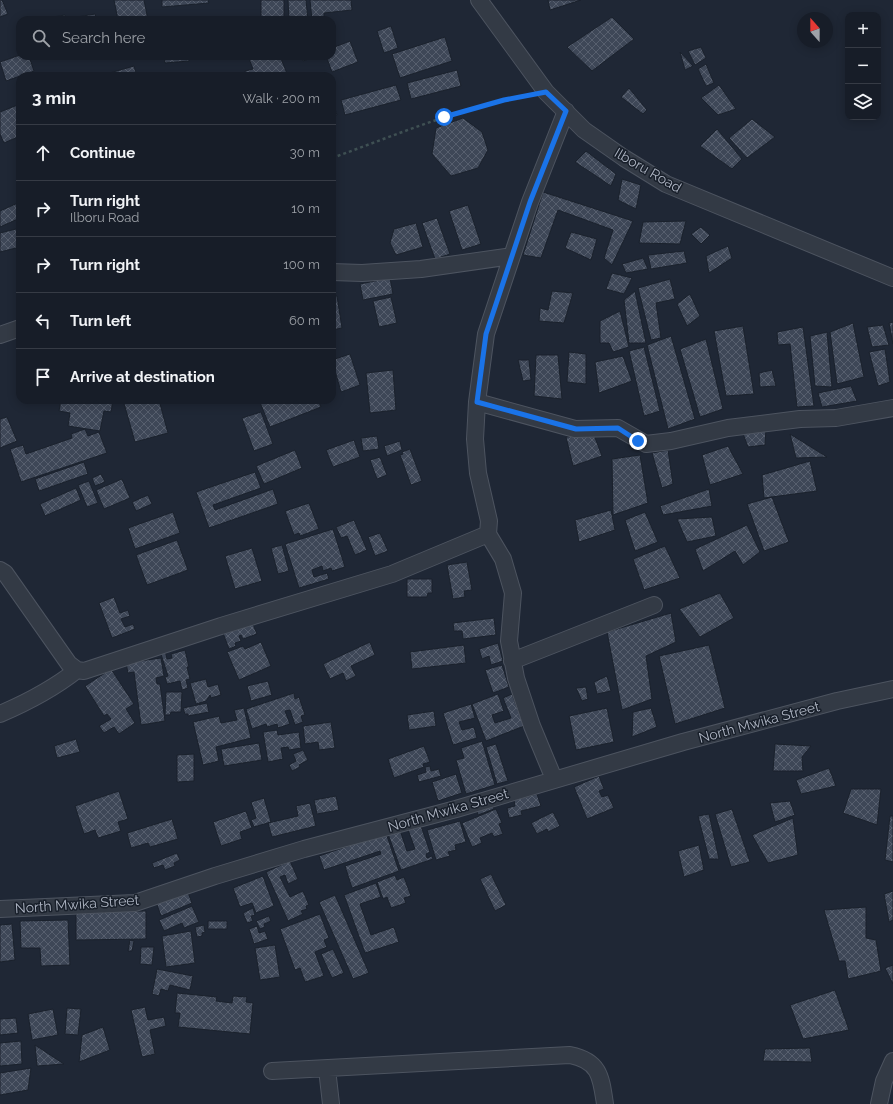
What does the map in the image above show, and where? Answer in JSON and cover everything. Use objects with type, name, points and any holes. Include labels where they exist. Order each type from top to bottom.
[{"type":"street","name":"Ilboru Road","points":[[479,0],[546,92],[584,130],[666,184],[893,278]]},
{"type":"street","points":[[0,570],[5,573],[70,664],[77,670],[84,671],[221,626],[392,574],[488,534],[490,530],[489,521],[477,466],[475,439],[477,402],[486,334],[530,202],[566,111]]},
{"type":"street","points":[[336,272],[362,273],[421,269],[512,256]]},
{"type":"street","points":[[0,335],[16,329]]},
{"type":"street","points":[[477,402],[576,429],[618,428],[646,444],[671,441],[728,428],[800,419],[836,418],[893,408]]},
{"type":"street","points":[[488,534],[503,559],[513,593],[509,641],[512,661],[525,708],[554,779]]},
{"type":"street","points":[[512,661],[654,605]]},
{"type":"street","points":[[0,714],[29,702],[55,687],[77,670]]},
{"type":"street","name":"North Mwika Street","points":[[0,909],[135,903],[271,859],[456,809],[690,740],[837,701],[893,689]]},
{"type":"street","points":[[272,1071],[570,1055],[585,1058],[595,1067],[602,1083],[605,1104]]},
{"type":"street","points":[[879,1104],[884,1081],[893,1061]]},
{"type":"street","points":[[327,1069],[331,1104]]},
{"type":"path","points":[[336,157],[444,117],[504,100],[546,92]]},
{"type":"building","points":[[0,0],[2,0],[8,14],[0,17]]},
{"type":"building","points":[[114,0],[144,0],[147,16],[117,16]]},
{"type":"building","points":[[162,0],[208,0],[209,3],[162,7]]},
{"type":"building","points":[[261,0],[284,0],[284,16],[261,16]]},
{"type":"building","points":[[288,0],[306,0],[308,16],[289,16]]},
{"type":"building","points":[[310,0],[351,0],[352,10],[324,13],[324,16],[312,16]]},
{"type":"building","points":[[548,0],[581,0],[550,10]]},
{"type":"building","points":[[95,14],[96,16],[83,16]]},
{"type":"building","points":[[612,17],[634,39],[592,71],[567,47]]},
{"type":"building","points":[[391,26],[398,48],[384,53],[377,31]]},
{"type":"building","points":[[445,37],[452,61],[400,78],[392,54]]},
{"type":"building","points":[[350,41],[358,62],[332,72],[328,60],[336,60],[336,46]]},
{"type":"building","points":[[701,47],[706,58],[695,65],[688,51]]},
{"type":"building","points":[[680,52],[693,66],[685,70]]},
{"type":"building","points":[[16,56],[16,60],[30,60],[34,71],[16,72],[16,77],[6,81],[0,62]]},
{"type":"building","points":[[165,60],[189,60],[189,61],[165,63]]},
{"type":"building","points":[[250,60],[282,60],[286,72],[245,72],[253,69]]},
{"type":"building","points":[[706,64],[714,83],[706,86],[698,69]]},
{"type":"building","points":[[134,66],[136,72],[113,72]]},
{"type":"building","points":[[457,70],[461,86],[411,99],[407,83]]},
{"type":"building","points":[[396,85],[401,100],[345,115],[341,100]]},
{"type":"building","points":[[719,85],[736,109],[718,115],[701,98]]},
{"type":"building","points":[[629,88],[647,110],[643,114],[621,97]]},
{"type":"building","points":[[16,106],[16,138],[4,143],[0,134],[0,112]]},
{"type":"building","points":[[463,118],[482,132],[488,150],[478,168],[451,176],[432,154],[436,128]]},
{"type":"building","points":[[752,119],[775,137],[747,158],[729,138]]},
{"type":"building","points":[[717,129],[742,159],[732,169],[700,146]]},
{"type":"building","points":[[586,151],[616,174],[611,186],[575,162]]},
{"type":"building","points":[[622,179],[641,185],[636,209],[618,200]]},
{"type":"building","points":[[543,192],[633,221],[612,265],[604,258],[613,230],[558,210],[541,258],[523,255]]},
{"type":"building","points":[[16,204],[16,220],[0,227],[0,211]]},
{"type":"building","points":[[468,205],[481,244],[462,250],[449,211]]},
{"type":"building","points":[[437,218],[450,254],[435,259],[422,223]]},
{"type":"building","points":[[686,221],[680,244],[639,243],[643,222]]},
{"type":"building","points":[[416,223],[423,247],[396,255],[390,243],[394,229]]},
{"type":"building","points":[[701,227],[710,235],[701,244],[691,234]]},
{"type":"building","points":[[16,229],[16,248],[0,252],[0,233]]},
{"type":"building","points":[[571,232],[597,239],[591,260],[565,248]]},
{"type":"building","points":[[728,246],[732,258],[709,273],[706,256]]},
{"type":"building","points":[[684,251],[687,263],[651,269],[648,255]]},
{"type":"building","points":[[643,258],[648,269],[626,273],[622,264]]},
{"type":"building","points":[[612,273],[632,278],[624,294],[606,289]]},
{"type":"building","points":[[390,278],[393,294],[363,300],[360,284]]},
{"type":"building","points":[[670,279],[675,299],[656,303],[661,338],[651,340],[638,288]]},
{"type":"building","points":[[552,291],[573,293],[564,323],[539,321],[540,308],[548,310]]},
{"type":"building","points":[[635,291],[646,343],[629,343],[624,300]]},
{"type":"building","points":[[690,294],[700,316],[687,326],[677,304]]},
{"type":"building","points":[[336,296],[342,328],[336,329]]},
{"type":"building","points":[[391,297],[397,323],[379,327],[373,301]]},
{"type":"building","points":[[620,311],[629,347],[613,352],[609,343],[600,343],[600,321]]},
{"type":"building","points":[[893,322],[893,344],[889,323]]},
{"type":"building","points":[[853,323],[864,377],[837,384],[830,332]]},
{"type":"building","points":[[883,325],[889,345],[872,347],[867,327]]},
{"type":"building","points":[[743,326],[754,394],[726,396],[714,331]]},
{"type":"building","points":[[803,327],[814,406],[797,407],[790,344],[778,345],[777,332]]},
{"type":"building","points":[[827,332],[832,387],[815,386],[810,336]]},
{"type":"building","points":[[671,336],[695,419],[668,429],[647,345]]},
{"type":"building","points":[[706,339],[723,409],[700,417],[680,349]]},
{"type":"building","points":[[644,347],[660,411],[644,416],[629,351]]},
{"type":"building","points":[[885,349],[890,382],[878,386],[869,352]]},
{"type":"building","points":[[569,352],[586,354],[586,384],[567,382]]},
{"type":"building","points":[[350,354],[360,385],[341,392],[336,374],[336,359]]},
{"type":"building","points":[[536,355],[558,355],[562,399],[534,396]]},
{"type":"building","points":[[623,356],[632,381],[599,393],[595,362]]},
{"type":"building","points":[[518,360],[529,360],[531,380],[523,381]]},
{"type":"building","points":[[393,370],[396,410],[370,413],[366,373]]},
{"type":"building","points":[[772,370],[776,386],[760,387],[759,373]]},
{"type":"building","points":[[851,386],[857,401],[822,407],[818,393]]},
{"type":"building","points":[[60,404],[112,404],[111,412],[104,411],[100,431],[68,426],[70,413],[59,411]]},
{"type":"building","points":[[124,404],[160,404],[168,433],[135,442]]},
{"type":"building","points":[[261,404],[320,404],[321,407],[270,427]]},
{"type":"building","points":[[261,412],[273,444],[254,451],[242,418]]},
{"type":"building","points":[[7,417],[17,441],[0,448],[0,419]]},
{"type":"building","points":[[766,428],[765,445],[748,447],[742,431]]},
{"type":"building","points":[[85,429],[88,436],[99,432],[107,453],[21,482],[10,449],[23,445],[26,454],[72,438],[71,434]]},
{"type":"building","points":[[790,434],[827,457],[796,458]]},
{"type":"building","points":[[594,435],[602,456],[573,466],[566,437]]},
{"type":"building","points":[[377,436],[379,449],[363,451],[361,438]]},
{"type":"building","points":[[354,440],[360,457],[333,467],[326,450]]},
{"type":"building","points":[[400,441],[402,450],[387,456],[384,446]]},
{"type":"building","points":[[728,446],[743,474],[710,485],[702,455]]},
{"type":"building","points":[[410,449],[422,481],[411,485],[400,455],[403,454],[402,452]]},
{"type":"building","points":[[295,450],[302,468],[264,484],[256,466]]},
{"type":"building","points":[[668,450],[673,484],[662,488],[652,453]]},
{"type":"building","points":[[640,455],[648,503],[613,515],[612,459]]},
{"type":"building","points":[[380,457],[387,475],[377,479],[370,460]]},
{"type":"building","points":[[810,461],[817,491],[764,498],[762,475]]},
{"type":"building","points":[[84,462],[88,474],[39,491],[35,479]]},
{"type":"building","points":[[255,472],[261,488],[213,505],[215,510],[273,489],[278,504],[209,528],[196,492]]},
{"type":"building","points":[[101,474],[105,482],[95,486],[92,478]]},
{"type":"building","points":[[122,479],[130,498],[104,509],[96,490]]},
{"type":"building","points":[[89,481],[98,503],[87,507],[78,485]]},
{"type":"building","points":[[76,488],[81,500],[45,516],[40,504]]},
{"type":"building","points":[[709,489],[712,506],[663,515],[660,506]]},
{"type":"building","points":[[148,495],[152,504],[136,511],[132,502]]},
{"type":"building","points":[[772,497],[789,542],[764,551],[747,504]]},
{"type":"building","points":[[309,503],[319,529],[300,536],[299,533],[294,535],[285,511]]},
{"type":"building","points":[[611,510],[615,530],[579,542],[575,520]]},
{"type":"building","points":[[173,512],[180,533],[135,549],[128,528]]},
{"type":"building","points":[[645,512],[658,542],[635,551],[625,520]]},
{"type":"building","points":[[712,517],[716,536],[687,542],[677,519]]},
{"type":"building","points":[[354,520],[367,550],[355,555],[347,536],[341,538],[336,527]]},
{"type":"building","points":[[747,525],[760,552],[743,565],[735,551],[703,571],[695,549]]},
{"type":"building","points":[[333,529],[345,567],[332,571],[331,568],[323,571],[322,566],[312,570],[314,577],[327,573],[329,579],[299,588],[285,544]]},
{"type":"building","points":[[380,533],[388,551],[375,556],[368,537]]},
{"type":"building","points":[[177,540],[188,570],[147,585],[136,555]]},
{"type":"building","points":[[282,545],[289,571],[278,574],[271,548]]},
{"type":"building","points":[[665,546],[680,578],[644,590],[633,559]]},
{"type":"building","points":[[252,548],[262,581],[235,589],[225,556]]},
{"type":"building","points":[[467,562],[472,590],[464,591],[465,597],[453,599],[447,565]]},
{"type":"building","points":[[407,579],[432,579],[432,593],[428,593],[427,597],[407,597]]},
{"type":"building","points":[[720,593],[734,618],[700,637],[679,609]]},
{"type":"building","points":[[114,597],[120,613],[128,610],[130,616],[121,619],[125,627],[133,624],[135,629],[112,638],[99,603]]},
{"type":"building","points":[[671,613],[676,642],[646,656],[652,699],[622,710],[607,632]]},
{"type":"building","points":[[494,618],[496,635],[463,639],[462,631],[454,631],[453,623]]},
{"type":"building","points":[[252,622],[257,634],[243,639],[241,635],[239,636],[241,641],[235,643],[236,646],[229,649],[223,633]]},
{"type":"building","points":[[261,642],[271,666],[239,680],[227,652],[243,646],[245,649]]},
{"type":"building","points":[[370,642],[375,655],[351,666],[356,676],[346,681],[343,673],[330,679],[323,664]]},
{"type":"building","points":[[498,643],[503,661],[491,665],[489,656],[482,659],[479,649]]},
{"type":"building","points":[[464,645],[466,663],[412,669],[410,652]]},
{"type":"building","points":[[709,645],[725,708],[675,724],[659,656]]},
{"type":"building","points":[[165,650],[167,659],[172,658],[171,654],[185,650],[190,679],[186,680],[188,688],[182,690],[180,681],[167,684],[165,677],[168,676],[160,651]]},
{"type":"building","points":[[161,658],[164,676],[156,678],[157,684],[160,684],[165,721],[141,725],[134,672],[128,673],[126,663]]},
{"type":"building","points":[[502,665],[509,687],[493,693],[485,670]]},
{"type":"building","points":[[111,669],[134,704],[126,709],[135,723],[119,734],[114,727],[104,733],[99,726],[111,719],[107,714],[104,716],[85,686]]},
{"type":"building","points":[[607,676],[611,691],[597,694],[594,682]]},
{"type":"building","points":[[206,679],[208,687],[218,684],[221,695],[211,698],[210,695],[206,701],[196,704],[190,683]]},
{"type":"building","points":[[268,681],[272,695],[251,701],[247,686]]},
{"type":"building","points":[[586,687],[588,699],[582,701],[576,688]]},
{"type":"building","points":[[166,692],[182,692],[181,712],[171,712],[170,715],[165,715]]},
{"type":"building","points":[[294,693],[295,699],[299,697],[305,715],[301,716],[303,722],[295,725],[290,710],[285,711],[290,724],[278,728],[277,724],[267,727],[266,724],[252,729],[246,709]]},
{"type":"building","points":[[498,694],[504,711],[492,715],[495,723],[511,718],[503,698],[512,694],[524,726],[486,741],[472,704]]},
{"type":"building","points":[[207,703],[209,712],[188,716],[188,714],[185,714],[183,708]]},
{"type":"building","points":[[471,704],[475,718],[459,722],[462,730],[474,727],[477,738],[453,745],[443,713]]},
{"type":"building","points":[[244,708],[251,738],[216,747],[219,761],[203,765],[193,722],[219,716],[221,723],[237,720],[234,710]]},
{"type":"building","points":[[607,708],[614,742],[576,750],[569,716]]},
{"type":"building","points":[[651,708],[657,727],[632,737],[633,712]]},
{"type":"building","points":[[434,711],[436,726],[409,730],[407,715]]},
{"type":"building","points":[[331,722],[335,748],[319,750],[318,742],[305,744],[303,726]]},
{"type":"building","points":[[277,730],[278,735],[299,732],[301,748],[289,750],[288,747],[281,748],[283,759],[268,762],[263,732]]},
{"type":"building","points":[[76,739],[80,752],[57,758],[54,746]]},
{"type":"building","points":[[482,741],[495,785],[466,794],[456,760],[464,758],[461,748]]},
{"type":"building","points":[[259,743],[262,760],[224,766],[221,749]]},
{"type":"building","points":[[496,744],[508,781],[497,784],[486,747]]},
{"type":"building","points":[[775,744],[811,746],[802,757],[803,771],[773,771]]},
{"type":"building","points":[[424,746],[430,762],[423,764],[424,767],[394,778],[388,759]]},
{"type":"building","points":[[303,750],[308,760],[299,765],[300,767],[292,771],[289,765],[296,761],[293,754]]},
{"type":"building","points":[[194,754],[194,781],[177,782],[177,755]]},
{"type":"building","points":[[430,766],[431,771],[439,769],[441,776],[419,782],[417,775],[426,772],[425,767]]},
{"type":"building","points":[[829,768],[836,786],[801,794],[796,780]]},
{"type":"building","points":[[456,774],[462,793],[438,801],[432,782]]},
{"type":"building","points":[[599,776],[604,789],[599,791],[602,797],[608,795],[614,808],[587,819],[574,787]]},
{"type":"building","points":[[851,789],[881,789],[877,825],[843,813]]},
{"type":"building","points":[[119,791],[128,819],[118,822],[121,831],[98,838],[95,830],[84,834],[75,806]]},
{"type":"building","points":[[537,794],[541,806],[521,811],[522,815],[509,818],[507,808],[515,806],[514,800]]},
{"type":"building","points":[[336,796],[339,810],[317,814],[314,800]]},
{"type":"building","points":[[264,798],[271,822],[254,827],[251,820],[256,818],[251,802]]},
{"type":"building","points":[[491,801],[494,809],[478,815],[477,811]]},
{"type":"building","points":[[790,801],[795,815],[775,822],[770,803]]},
{"type":"building","points":[[310,803],[316,826],[272,837],[268,823],[298,816],[296,806]]},
{"type":"building","points":[[496,809],[502,823],[499,824],[503,834],[494,837],[492,833],[480,838],[482,843],[472,847],[462,823]]},
{"type":"building","points":[[732,809],[750,862],[731,867],[715,814]]},
{"type":"building","points":[[246,811],[252,828],[240,832],[242,839],[221,846],[213,822]]},
{"type":"building","points":[[553,812],[560,826],[548,832],[547,829],[537,834],[531,823]]},
{"type":"building","points":[[709,814],[719,859],[709,859],[698,816]]},
{"type":"building","points":[[890,816],[893,816],[893,862],[885,860]]},
{"type":"building","points":[[793,818],[798,855],[768,863],[752,835]]},
{"type":"building","points":[[172,819],[178,839],[150,847],[148,843],[131,848],[127,833]]},
{"type":"building","points":[[460,821],[466,842],[455,845],[456,850],[448,852],[450,856],[436,860],[427,830]]},
{"type":"building","points":[[420,823],[430,852],[426,854],[427,858],[432,856],[433,859],[401,870],[388,834],[400,830],[407,851],[415,849],[407,827]]},
{"type":"building","points":[[386,833],[399,871],[352,888],[345,866],[381,854],[380,851],[324,870],[319,856]]},
{"type":"building","points":[[699,845],[704,870],[684,877],[678,851]]},
{"type":"building","points":[[177,853],[180,860],[174,863],[175,866],[165,870],[163,865],[154,868],[152,863]]},
{"type":"building","points":[[290,861],[298,879],[288,884],[285,875],[280,877],[290,897],[303,891],[309,905],[306,906],[307,909],[301,911],[303,914],[288,921],[266,872]]},
{"type":"building","points":[[491,874],[506,905],[495,911],[480,879]]},
{"type":"building","points":[[395,875],[397,880],[404,877],[411,896],[404,898],[406,903],[391,908],[387,897],[383,899],[377,882]]},
{"type":"building","points":[[263,876],[274,906],[256,913],[252,903],[240,907],[233,888]]},
{"type":"building","points":[[376,883],[381,897],[360,904],[371,935],[394,927],[399,942],[365,953],[344,895]]},
{"type":"building","points":[[187,890],[192,903],[161,916],[156,902]]},
{"type":"building","points":[[893,891],[893,920],[889,922],[884,894]]},
{"type":"building","points":[[335,895],[369,973],[353,979],[319,902]]},
{"type":"building","points":[[192,906],[199,922],[184,928],[182,923],[164,931],[159,920]]},
{"type":"building","points":[[866,907],[866,938],[876,940],[881,971],[848,979],[845,961],[839,961],[824,910]]},
{"type":"building","points":[[253,908],[255,915],[251,916],[253,921],[247,923],[243,913]]},
{"type":"building","points":[[146,911],[146,939],[76,940],[76,912]]},
{"type":"building","points":[[320,914],[329,938],[324,940],[327,947],[315,952],[324,976],[305,982],[300,968],[295,970],[280,929]]},
{"type":"building","points":[[269,916],[271,921],[264,924],[265,927],[260,929],[256,921]]},
{"type":"building","points":[[68,920],[70,965],[41,966],[40,948],[21,948],[20,921]]},
{"type":"building","points":[[208,921],[227,921],[227,929],[208,929]]},
{"type":"building","points":[[12,924],[15,960],[0,962],[0,925]]},
{"type":"building","points":[[204,925],[205,932],[202,933],[202,936],[197,937],[195,927]]},
{"type":"building","points":[[257,926],[259,933],[265,931],[268,939],[254,944],[249,929]]},
{"type":"building","points":[[191,931],[195,963],[166,967],[162,936]]},
{"type":"building","points":[[130,940],[134,941],[132,951],[128,951]]},
{"type":"building","points":[[275,945],[280,977],[260,980],[255,948]]},
{"type":"building","points":[[141,947],[154,947],[152,965],[140,964]]},
{"type":"building","points":[[333,949],[344,973],[332,978],[321,954]]},
{"type":"building","points":[[893,965],[893,984],[885,968]]},
{"type":"building","points":[[157,969],[193,976],[190,990],[170,985],[168,991],[161,989],[159,996],[152,994]]},
{"type":"building","points":[[835,990],[849,1030],[803,1039],[790,1005]]},
{"type":"building","points":[[177,993],[217,997],[216,1001],[232,1003],[233,996],[247,997],[246,1002],[253,1003],[250,1034],[178,1027],[180,1013],[175,1013]]},
{"type":"building","points":[[145,1007],[148,1020],[164,1017],[166,1026],[150,1030],[155,1054],[142,1057],[131,1010]]},
{"type":"building","points":[[67,1008],[81,1009],[78,1035],[65,1034]]},
{"type":"building","points":[[53,1009],[58,1035],[32,1040],[28,1014]]},
{"type":"building","points":[[16,1018],[18,1033],[0,1035],[0,1019]]},
{"type":"building","points":[[103,1027],[110,1050],[79,1062],[82,1035]]},
{"type":"building","points":[[21,1041],[22,1064],[0,1066],[0,1043]]},
{"type":"building","points":[[35,1045],[64,1064],[37,1066]]},
{"type":"building","points":[[810,1048],[812,1062],[763,1061],[765,1049]]},
{"type":"building","points":[[31,1068],[28,1090],[0,1095],[0,1073]]},
{"type":"route","points":[[444,117],[504,100],[546,92],[566,111],[530,202],[486,334],[477,402],[526,415],[552,424],[576,429],[609,427],[618,428],[627,432],[638,441]]}]
